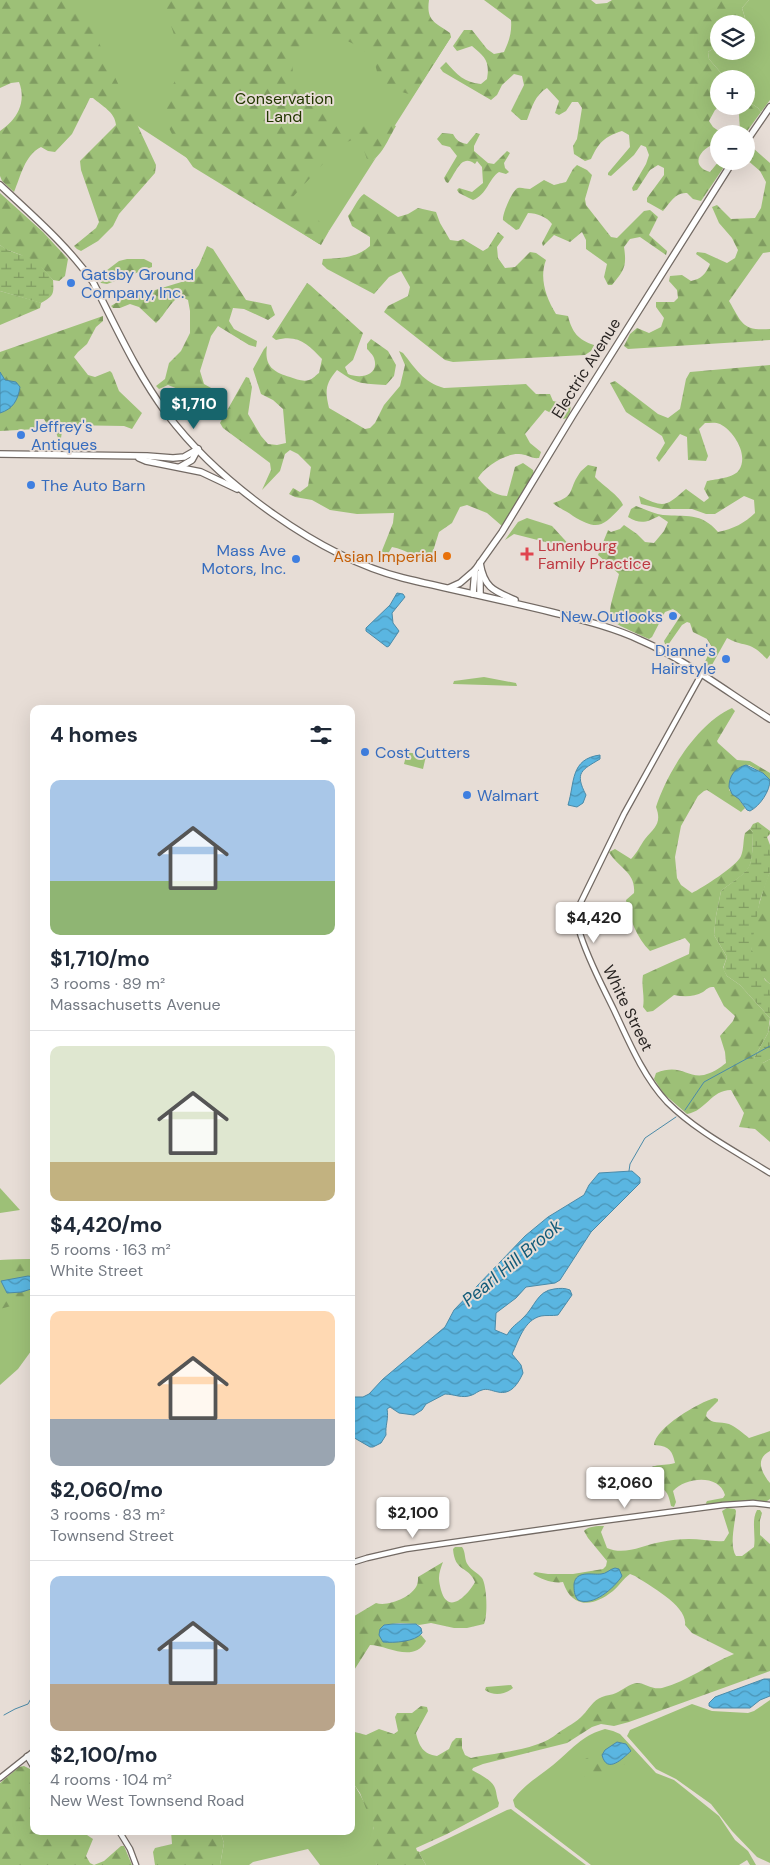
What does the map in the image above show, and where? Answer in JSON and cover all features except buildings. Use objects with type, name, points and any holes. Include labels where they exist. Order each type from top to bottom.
[{"type":"main road","points":[[755,129],[770,107]]},
{"type":"main road","name":"Electric Avenue","points":[[475,570],[510,520],[572,414],[727,170]]},
{"type":"main road","points":[[0,185],[56,237],[83,268],[148,386],[168,414],[198,449],[220,471],[249,495],[305,535],[344,556],[388,574],[598,624],[640,640],[676,659],[770,719]]},
{"type":"main road","points":[[0,454],[181,458],[198,449]]},
{"type":"main road","points":[[180,467],[192,460],[198,449]]},
{"type":"main road","points":[[137,457],[146,461],[201,472],[249,495]]},
{"type":"main road","points":[[480,563],[480,595]]},
{"type":"main road","points":[[480,563],[482,577],[488,586],[527,606]]},
{"type":"main road","points":[[449,588],[460,583],[475,570]]},
{"type":"main road","points":[[473,594],[475,570]]},
{"type":"street","name":"White Street","points":[[701,676],[613,835],[580,904],[577,917],[584,944],[601,984],[644,1070],[659,1092],[676,1110],[699,1128],[770,1173]]},
{"type":"street","points":[[355,1562],[406,1549],[723,1505],[770,1505]]},
{"type":"street","points":[[0,1778],[30,1754]]},
{"type":"street","points":[[27,1756],[30,1761]]},
{"type":"street","points":[[121,1835],[130,1849],[136,1865]]},
{"type":"green space","points":[[0,0],[79,0],[156,165],[155,173],[119,214],[113,226],[98,241],[81,251],[74,246],[96,228],[99,222],[81,170],[80,161],[116,125],[115,120],[108,110],[93,98],[90,98],[72,134],[55,152],[41,147],[35,151],[27,161],[14,192],[2,181],[0,176],[0,131],[16,116],[22,97],[19,82],[0,88]]},
{"type":"green space","name":"Conservation Land","points":[[73,0],[404,0],[451,37],[373,160],[377,156],[319,244],[35,59]]},
{"type":"green space","points":[[157,0],[429,0],[430,17],[450,33],[451,37],[413,96],[384,85],[369,55],[336,36],[326,34],[312,35],[299,47],[293,63],[295,86],[330,112],[338,128],[346,134],[368,123],[388,123],[396,126],[381,152],[377,157],[368,162],[363,148],[352,140],[340,145],[291,199],[293,207],[322,223],[329,231],[321,245],[193,167],[177,144],[163,116],[163,104],[177,77],[177,44],[167,13]]},
{"type":"green space","points":[[484,0],[591,0],[596,4],[607,3],[612,0],[749,0],[742,8],[744,15],[710,15],[709,59],[718,70],[710,70],[710,115],[712,115],[709,121],[712,125],[710,125],[710,146],[701,154],[699,162],[700,166],[710,172],[712,170],[722,170],[701,201],[693,199],[687,193],[679,194],[663,211],[647,202],[647,198],[664,175],[664,168],[658,165],[650,170],[637,190],[633,191],[632,188],[649,155],[646,147],[641,145],[634,155],[611,176],[608,175],[630,147],[629,135],[622,131],[603,141],[591,159],[585,161],[574,154],[573,146],[577,139],[582,108],[578,102],[572,102],[566,111],[559,115],[555,113],[559,101],[547,88],[532,106],[527,120],[521,120],[511,111],[524,85],[522,76],[514,74],[502,85],[497,95],[491,100],[443,72],[440,68],[446,62],[457,74],[466,80],[481,84],[487,79],[488,68],[486,60],[472,46],[457,51],[453,46],[464,30],[472,30],[487,49],[494,54],[504,52],[510,37],[511,20]]},
{"type":"green space","points":[[749,0],[770,0],[770,100],[761,112],[755,106],[755,70],[718,70],[709,59],[708,52],[710,51],[710,60],[755,60],[755,15],[744,15],[742,8]]},
{"type":"green space","points":[[755,26],[758,29],[755,37]]},
{"type":"green space","points":[[755,106],[758,108],[761,112],[752,125],[740,125],[739,115],[755,115]]},
{"type":"green space","points":[[442,133],[453,134],[458,141],[467,144],[476,133],[480,134],[474,146],[474,151],[488,163],[494,164],[507,151],[510,153],[504,163],[505,168],[509,172],[506,174],[499,172],[478,198],[473,200],[459,193],[457,190],[459,188],[472,192],[483,183],[482,167],[477,161],[475,164],[466,161],[459,166],[448,183],[446,182],[444,178],[457,156],[450,147],[442,145],[437,139]]},
{"type":"green space","points":[[755,150],[770,163],[770,252],[763,253],[729,301],[740,320],[748,327],[770,329],[770,340],[628,349],[624,346],[630,334],[637,328],[649,333],[661,327],[664,318],[656,307],[656,302],[674,302],[678,298],[677,290],[669,281],[670,276],[682,275],[691,281],[698,279],[705,273],[710,264],[696,254],[697,252],[705,253],[727,263],[735,258],[738,250],[732,238],[719,223],[712,207],[717,205],[731,219],[755,218],[761,208],[766,182],[760,171],[755,167]]},
{"type":"green space","points":[[577,165],[592,175],[585,199],[586,205],[611,237],[617,238],[644,211],[650,210],[658,217],[649,235],[667,251],[666,255],[640,237],[630,239],[624,247],[625,264],[622,272],[612,285],[608,285],[604,277],[607,264],[586,249],[586,240],[582,232],[570,242],[554,235],[543,246],[542,243],[552,224],[545,217],[528,213],[519,229],[516,230],[503,220],[508,203],[516,190],[519,188],[530,189],[544,180],[554,185],[566,182]]},
{"type":"green space","points":[[0,193],[43,232],[68,259],[65,276],[59,281],[53,280],[42,268],[21,255],[0,245]]},
{"type":"green space","points":[[364,194],[398,217],[418,208],[436,212],[450,240],[458,241],[463,239],[483,251],[488,248],[498,232],[504,237],[497,247],[498,258],[505,268],[515,267],[530,252],[536,253],[546,260],[543,281],[552,308],[556,314],[568,316],[576,335],[594,345],[591,351],[585,355],[453,362],[445,360],[384,312],[388,306],[408,296],[410,287],[401,271],[389,277],[374,294],[327,269],[322,264],[323,259],[354,255],[370,246],[370,237],[352,226],[348,216]]},
{"type":"green space","points":[[0,245],[33,260],[41,267],[53,280],[51,296],[41,303],[0,291]]},
{"type":"green space","points":[[207,246],[213,249],[246,300],[271,305],[275,315],[268,320],[244,309],[233,308],[229,321],[234,329],[257,341],[256,347],[249,345],[218,326],[211,336],[200,371],[204,384],[220,393],[220,401],[208,416],[183,391],[168,385],[159,389],[156,386],[165,379],[169,363],[181,351],[190,333],[188,300],[180,296],[156,323],[139,307],[130,304],[120,308],[113,308],[111,306],[119,301],[188,280],[199,265]]},
{"type":"green space","points":[[144,259],[152,263],[152,267],[107,284],[101,283],[98,277],[119,261]]},
{"type":"green space","points":[[307,283],[363,333],[353,360],[345,367],[348,374],[363,376],[368,375],[374,369],[374,358],[367,349],[367,344],[371,339],[388,351],[396,365],[394,376],[386,385],[360,382],[337,370],[330,379],[327,388],[329,408],[365,429],[370,428],[375,423],[384,405],[400,386],[405,365],[399,351],[403,353],[425,379],[444,388],[526,384],[536,394],[550,394],[553,401],[571,405],[567,418],[563,419],[545,410],[525,434],[530,443],[541,452],[539,458],[514,454],[490,465],[478,478],[491,491],[507,496],[515,467],[523,463],[533,470],[534,474],[502,526],[487,513],[467,505],[460,507],[452,523],[439,532],[430,561],[392,547],[381,561],[379,558],[393,523],[394,513],[357,514],[330,510],[312,500],[289,494],[293,488],[300,492],[308,486],[311,467],[298,454],[290,450],[285,454],[280,471],[262,490],[271,470],[270,463],[223,428],[220,423],[246,377],[249,378],[252,387],[248,414],[261,436],[268,444],[286,443],[283,409],[273,400],[261,394],[253,369],[267,346],[268,363],[279,373],[304,381],[319,373],[322,359],[307,345],[297,339],[284,338],[276,340],[272,337]]},
{"type":"green space","points":[[0,291],[39,302],[41,303],[40,308],[0,325]]},
{"type":"green space","points":[[103,316],[103,321],[96,327],[87,344],[74,357],[88,375],[95,377],[110,371],[112,373],[119,391],[142,413],[132,429],[124,426],[63,425],[61,438],[58,438],[55,429],[48,426],[44,419],[39,419],[36,422],[37,429],[0,431],[0,352]]},
{"type":"green space","points":[[770,365],[770,655],[767,659],[753,647],[727,638],[708,672],[705,672],[702,668],[712,647],[707,639],[693,632],[690,623],[687,622],[682,625],[668,645],[665,644],[664,641],[681,615],[673,609],[665,612],[652,637],[649,639],[615,622],[611,617],[610,611],[619,574],[598,555],[608,530],[611,532],[620,529],[624,525],[645,542],[654,543],[664,531],[668,522],[659,516],[644,522],[628,517],[631,509],[636,506],[653,513],[699,518],[718,532],[747,520],[755,513],[754,500],[744,496],[715,514],[706,514],[692,509],[662,509],[641,504],[639,496],[654,503],[664,504],[686,489],[704,502],[709,498],[704,489],[707,481],[733,475],[739,470],[742,464],[742,457],[739,444],[725,427],[717,423],[705,423],[699,429],[708,456],[706,461],[688,460],[687,437],[680,434],[659,462],[656,458],[665,443],[662,436],[626,412],[610,383],[615,381],[658,414],[668,418],[680,409],[686,379],[690,372]]},
{"type":"green space","points":[[588,465],[597,467],[595,477],[623,505],[605,522],[595,525],[582,521],[553,503],[568,495],[580,473]]},
{"type":"green space","points":[[527,518],[552,526],[573,549],[514,534],[505,540],[518,522]]},
{"type":"green space","points":[[484,677],[516,683],[517,686],[453,684],[454,681]]},
{"type":"green space","points":[[732,708],[735,711],[717,741],[718,743],[737,760],[750,761],[770,773],[770,780],[763,773],[749,765],[730,779],[729,790],[745,808],[741,812],[707,790],[704,791],[698,796],[681,826],[675,857],[677,878],[681,885],[692,893],[719,876],[738,860],[742,853],[745,833],[750,829],[753,832],[752,855],[749,868],[721,891],[714,935],[727,957],[723,968],[727,976],[740,985],[770,1018],[768,1033],[754,1058],[763,1063],[770,1059],[770,1142],[755,1129],[739,1127],[744,1113],[731,1090],[718,1093],[699,1109],[687,1114],[664,1094],[654,1079],[656,1073],[665,1070],[677,1070],[692,1075],[704,1075],[724,1065],[726,1063],[725,1052],[720,1036],[735,1016],[724,1006],[714,987],[693,996],[674,995],[653,1011],[647,1012],[643,1007],[643,975],[689,954],[690,944],[685,938],[650,951],[645,946],[634,927],[626,900],[634,893],[632,880],[609,852],[615,849],[631,859],[633,857],[658,821],[656,807],[661,793],[685,750],[707,725],[719,715]]},
{"type":"green space","points":[[407,752],[426,756],[423,769],[404,764]]},
{"type":"green space","points":[[758,822],[770,831],[767,837],[770,845],[770,872],[760,900],[751,948],[765,980],[770,984],[770,1018],[740,985],[727,976],[723,969],[727,957],[714,935],[721,891],[748,868],[751,862],[753,845],[753,832],[750,829],[753,824]]},
{"type":"green space","points":[[770,872],[770,984],[757,967],[753,957],[751,941],[764,887]]},
{"type":"green space","points":[[770,1022],[770,1059],[763,1063],[756,1062],[754,1058],[768,1033]]},
{"type":"green space","points":[[0,1188],[20,1210],[0,1213]]},
{"type":"green space","points":[[30,1259],[30,1352],[18,1369],[0,1385],[0,1260]]},
{"type":"green space","points":[[30,1259],[30,1271],[0,1273],[0,1260]]},
{"type":"green space","points":[[5,1289],[7,1293],[30,1289],[30,1303],[22,1303],[0,1309],[0,1294]]},
{"type":"green space","points":[[715,1398],[718,1401],[707,1412],[706,1416],[711,1421],[729,1424],[749,1438],[770,1431],[770,1451],[762,1458],[761,1466],[770,1483],[770,1499],[767,1501],[707,1505],[707,1501],[723,1498],[725,1495],[722,1488],[716,1484],[702,1480],[686,1483],[673,1491],[676,1502],[674,1507],[671,1506],[668,1495],[663,1489],[644,1484],[641,1478],[647,1469],[651,1467],[675,1463],[669,1449],[654,1445],[656,1438],[670,1424],[689,1410]]},
{"type":"green space","points":[[727,1508],[735,1509],[736,1511],[733,1546],[736,1556],[742,1556],[754,1547],[755,1514],[757,1510],[760,1510],[762,1513],[760,1535],[770,1544],[770,1671],[629,1722],[614,1726],[601,1724],[592,1727],[567,1743],[473,1768],[472,1770],[487,1779],[494,1786],[499,1803],[498,1807],[416,1848],[426,1865],[377,1865],[373,1858],[372,1846],[374,1829],[360,1793],[355,1786],[355,1732],[366,1735],[379,1729],[394,1734],[398,1731],[395,1717],[397,1713],[412,1713],[421,1706],[427,1707],[428,1711],[416,1733],[420,1745],[432,1755],[437,1756],[449,1749],[456,1738],[462,1738],[462,1748],[465,1755],[471,1758],[517,1750],[550,1739],[578,1720],[599,1698],[614,1694],[637,1683],[658,1688],[672,1685],[734,1654],[692,1633],[685,1625],[681,1611],[667,1597],[630,1574],[605,1596],[598,1600],[584,1603],[572,1597],[563,1582],[547,1581],[533,1574],[535,1572],[573,1574],[603,1569],[607,1561],[584,1531],[593,1527],[604,1526],[601,1532],[607,1548],[620,1551],[679,1539],[724,1541],[729,1533],[722,1511]]},
{"type":"green space","points":[[455,1547],[462,1547],[468,1565],[484,1582],[486,1608],[484,1624],[467,1628],[454,1628],[431,1623],[384,1625],[379,1632],[383,1642],[414,1638],[421,1635],[426,1641],[421,1648],[407,1652],[370,1645],[355,1669],[355,1616],[376,1603],[387,1604],[405,1597],[414,1589],[418,1577],[443,1562],[439,1580],[444,1598],[448,1602],[458,1601],[468,1592],[475,1582],[469,1573],[456,1562],[453,1549]]},
{"type":"green space","points":[[511,1685],[513,1688],[503,1693],[495,1694],[485,1690],[486,1687]]},
{"type":"green space","points":[[770,1700],[770,1863],[757,1857],[732,1831],[711,1804],[676,1779],[656,1769],[627,1736],[630,1730],[692,1704],[712,1711],[748,1713]]},
{"type":"green space","points":[[605,1729],[620,1734],[656,1773],[674,1780],[719,1816],[735,1840],[748,1851],[756,1865],[750,1865],[747,1860],[739,1865],[591,1865],[515,1807],[513,1800],[529,1783],[581,1741],[591,1734]]},
{"type":"green space","points":[[605,1750],[602,1755],[620,1761],[632,1752],[631,1758],[614,1769],[585,1777],[580,1769],[585,1759]]},
{"type":"green space","points":[[24,1766],[30,1769],[30,1835],[87,1835],[93,1839],[86,1856],[90,1863],[94,1865],[0,1865],[0,1783],[19,1767]]},
{"type":"green space","points":[[355,1786],[365,1804],[373,1825],[374,1852],[377,1865],[320,1865],[308,1849],[253,1862],[249,1865],[220,1865],[224,1843],[221,1835],[355,1835]]},
{"type":"green space","points":[[511,1809],[586,1865],[426,1865],[419,1853],[507,1810]]},
{"type":"green space","points":[[171,1835],[221,1835],[224,1843],[220,1865],[155,1865],[153,1852],[155,1848],[172,1844]]},
{"type":"green space","points":[[121,1846],[124,1846],[132,1865],[94,1865],[104,1861]]},
{"type":"water","points":[[0,372],[5,380],[16,382],[20,387],[14,403],[0,413]]},
{"type":"water","points":[[397,593],[403,594],[405,597],[392,613],[393,623],[399,631],[387,647],[366,631],[366,628],[390,605]]},
{"type":"water","points":[[600,755],[600,759],[584,769],[580,776],[586,795],[583,803],[577,807],[568,805],[575,773],[583,761]]},
{"type":"water","points":[[746,765],[763,773],[770,780],[764,798],[750,811],[732,794],[729,787],[733,773]]},
{"type":"water","points":[[632,1171],[640,1178],[640,1183],[591,1232],[560,1280],[555,1283],[526,1287],[516,1298],[496,1313],[495,1330],[507,1335],[527,1314],[540,1296],[548,1290],[562,1288],[570,1290],[572,1295],[558,1315],[535,1318],[526,1326],[512,1354],[521,1365],[523,1373],[514,1388],[507,1392],[484,1389],[465,1397],[445,1394],[426,1404],[422,1410],[414,1415],[399,1413],[390,1407],[387,1409],[386,1435],[381,1443],[370,1447],[355,1438],[355,1397],[363,1397],[369,1394],[383,1379],[445,1327],[454,1310],[525,1236],[548,1217],[584,1195],[589,1185],[599,1173]]},
{"type":"water","points":[[30,1276],[30,1289],[7,1293],[1,1281]]},
{"type":"water","points":[[615,1568],[619,1569],[622,1576],[609,1591],[590,1601],[578,1600],[574,1584],[578,1577],[585,1574],[603,1574]]},
{"type":"water","points":[[416,1624],[421,1628],[422,1633],[409,1640],[383,1642],[379,1635],[380,1629],[384,1625]]},
{"type":"water","points":[[764,1679],[770,1679],[770,1696],[760,1700],[750,1708],[713,1708],[709,1706],[709,1703],[715,1697]]},
{"type":"water","points":[[617,1742],[626,1744],[631,1751],[615,1763],[608,1764],[604,1761],[602,1755],[605,1750]]},
{"type":"waterway","name":"Pearl Hill Brook","points":[[685,1110],[704,1082],[770,1046]]},
{"type":"waterway","name":"Pearl Hill Brook","points":[[629,1171],[630,1164],[645,1138],[676,1117]]},
{"type":"waterway","name":"Pearl Hill Brook","points":[[4,1715],[28,1704],[30,1700]]},
{"type":"place","name":"Gatsby Ground Company, Inc.","points":[[71,283]]},
{"type":"place","name":"Jeffrey's Antiques","points":[[21,435]]},
{"type":"place","name":"The Auto Barn","points":[[31,485]]},
{"type":"place","name":"Lunenburg Family Practice","points":[[527,554]]},
{"type":"place","name":"Asian Imperial","points":[[447,556]]},
{"type":"place","name":"Mass Ave Motors, Inc.","points":[[296,559]]},
{"type":"place","name":"New Outlooks","points":[[673,616]]},
{"type":"place","name":"Dianne's Hairstyle","points":[[726,659]]},
{"type":"place","name":"Cost Cutters","points":[[365,752]]},
{"type":"place","name":"Walmart","points":[[467,795]]}]
